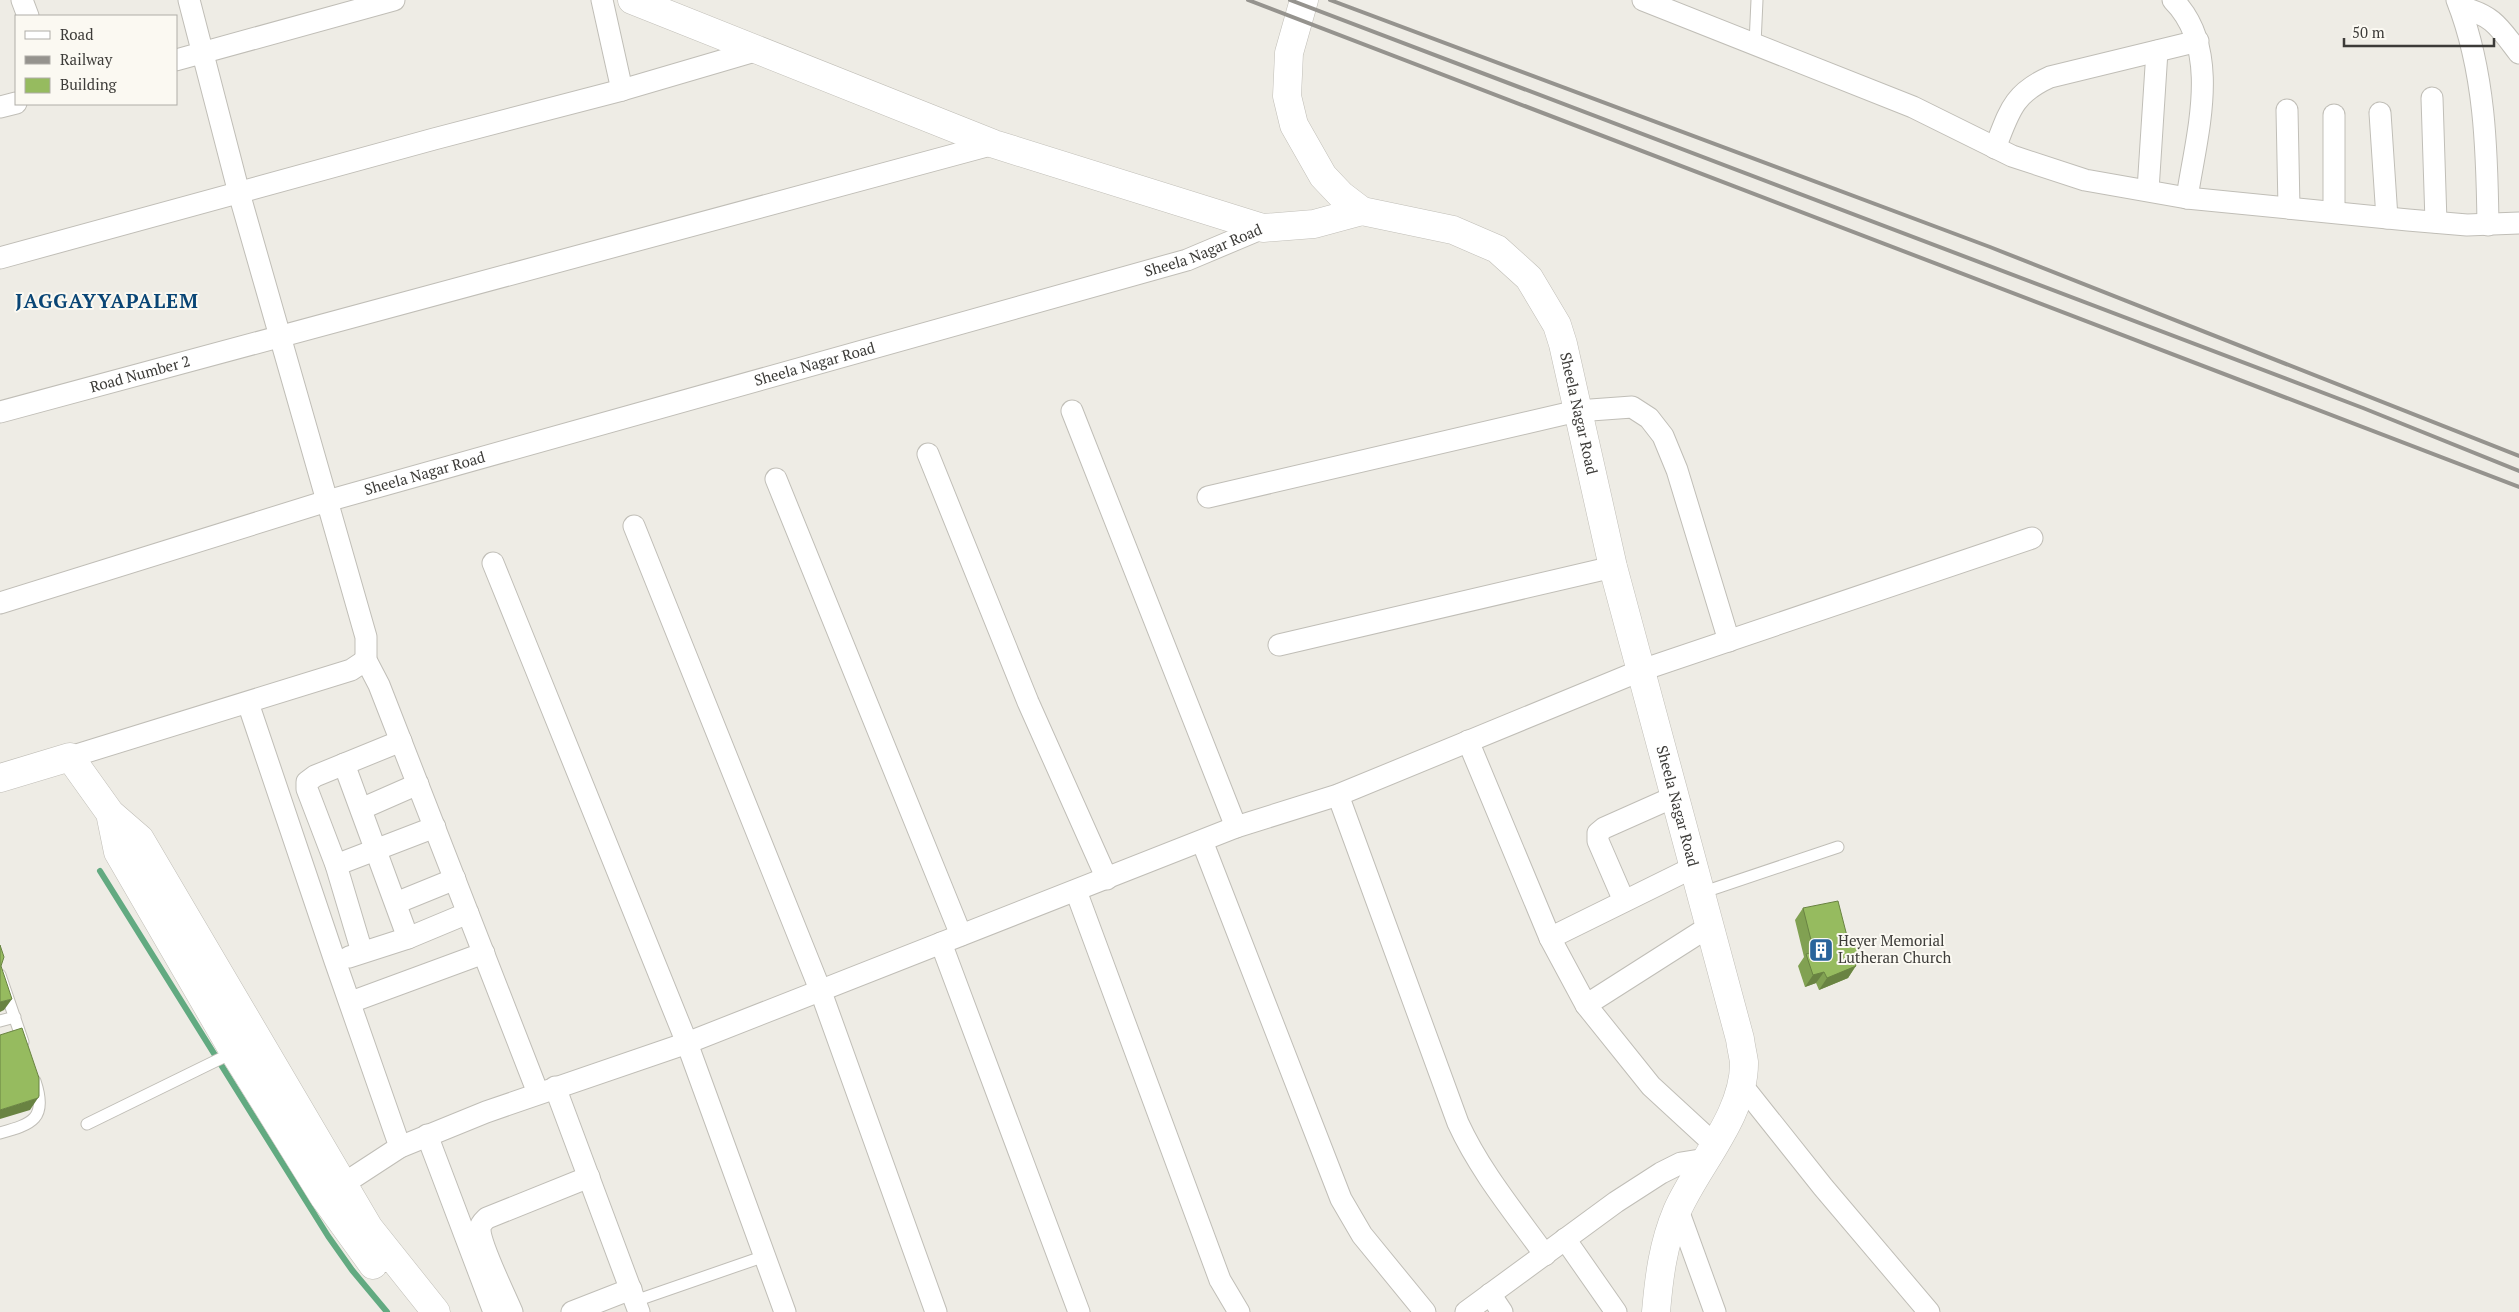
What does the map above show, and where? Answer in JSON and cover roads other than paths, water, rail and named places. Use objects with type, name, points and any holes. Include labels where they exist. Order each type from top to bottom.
[{"type":"street","points":[[22,0],[28,15]]},
{"type":"street","points":[[189,0],[239,193],[366,637],[366,660],[401,741],[484,953],[589,1177],[635,1301],[572,1312]]},
{"type":"street","points":[[178,59],[349,6],[394,0]]},
{"type":"street","points":[[602,0],[622,90]]},
{"type":"street","points":[[632,0],[755,51],[994,144],[1263,228]]},
{"type":"street","points":[[1304,0],[1289,54],[1288,96],[1294,125],[1323,176],[1341,195],[1362,211]]},
{"type":"street","points":[[1643,0],[1913,107],[1995,148],[2034,165],[2085,180],[2187,198],[2387,218],[2488,225],[2519,223]]},
{"type":"street","points":[[2174,0],[2190,22],[2198,41],[2204,70],[2204,83],[2187,198]]},
{"type":"street","points":[[2459,4],[2490,18],[2519,53]]},
{"type":"street","points":[[2459,4],[2476,63],[2486,154],[2488,225]]},
{"type":"street","points":[[1995,148],[2019,96],[2034,84],[2050,77],[2198,41]]},
{"type":"street","points":[[0,258],[434,138],[622,90],[755,51]]},
{"type":"street","points":[[2148,190],[2157,51]]},
{"type":"street","points":[[2432,98],[2436,222]]},
{"type":"street","points":[[0,107],[15,104]]},
{"type":"street","points":[[2287,110],[2288,208]]},
{"type":"street","points":[[2380,113],[2387,218]]},
{"type":"street","points":[[2334,115],[2334,212]]},
{"type":"street","name":"Road Number 2","points":[[0,412],[994,144]]},
{"type":"street","name":"Sheela Nagar Road","points":[[0,603],[326,501],[1188,260],[1263,228],[1314,224],[1362,211],[1453,230],[1497,250],[1513,262],[1529,278],[1557,325],[1563,344],[1613,566],[1740,1039],[1744,1062],[1741,1084],[1729,1119],[1678,1210],[1666,1242],[1659,1274],[1656,1312]]},
{"type":"street","points":[[1208,497],[1577,411],[1632,407],[1649,418],[1663,436],[1677,470],[1729,641]]},
{"type":"street","points":[[1072,411],[1236,827]]},
{"type":"street","points":[[928,454],[1028,702],[1107,879]]},
{"type":"street","points":[[776,478],[961,935]]},
{"type":"street","points":[[634,526],[821,992],[936,1312]]},
{"type":"street","points":[[334,1190],[400,1147],[427,1136],[547,1090],[687,1043],[821,992],[1236,827],[1338,795],[1642,670],[2032,538]]},
{"type":"street","points":[[494,562],[687,1043],[785,1312]]},
{"type":"street","points":[[1279,645],[1613,566]]},
{"type":"street","points":[[0,778],[351,670],[366,660]]},
{"type":"street","points":[[248,703],[400,1147]]},
{"type":"street","points":[[362,952],[336,865],[307,789],[307,782],[315,776],[401,741]]},
{"type":"street","points":[[1466,1312],[1616,1202],[1668,1169],[1710,1151],[1651,1086],[1586,1005],[1550,938],[1468,741]]},
{"type":"street","points":[[70,757],[110,813],[140,839],[334,1190],[364,1254],[414,1312]]},
{"type":"street","points":[[344,764],[408,938]]},
{"type":"street","points":[[361,809],[418,784]]},
{"type":"street","points":[[1338,795],[1458,1124],[1469,1148],[1494,1186],[1545,1254]]},
{"type":"street","points":[[1624,901],[1598,841],[1598,833],[1604,828],[1676,796]]},
{"type":"street","points":[[110,813],[118,852],[229,1054],[334,1190],[436,1312]]},
{"type":"street","points":[[336,865],[435,827]]},
{"type":"street","points":[[1202,841],[1341,1199],[1357,1229],[1425,1312]]},
{"type":"street","points":[[396,903],[455,879]]},
{"type":"street","points":[[1550,938],[1624,901],[1698,880]]},
{"type":"street","points":[[1076,891],[1220,1280],[1239,1312]]},
{"type":"street","points":[[335,961],[408,938],[468,912]]},
{"type":"street","points":[[1586,1005],[1710,926]]},
{"type":"street","points":[[942,944],[1079,1312]]},
{"type":"street","points":[[351,1002],[484,953]]},
{"type":"street","points":[[1741,1084],[1928,1312]]},
{"type":"street","points":[[427,1136],[494,1312]]},
{"type":"street","points":[[512,1312],[484,1243],[480,1228],[482,1223],[487,1218],[589,1177]]},
{"type":"street","points":[[1678,1210],[1715,1312]]},
{"type":"street","points":[[1565,1239],[1616,1312]]},
{"type":"street","points":[[1490,1294],[1502,1312]]},
{"type":"lane","points":[[1755,44],[1757,0]]},
{"type":"lane","points":[[1698,880],[1838,847]]},
{"type":"lane","points":[[0,975],[26,1053]]},
{"type":"lane","points":[[0,1021],[15,1017]]},
{"type":"lane","points":[[87,1124],[229,1054]]},
{"type":"lane","points":[[0,1133],[29,1124],[36,1118],[40,1106],[38,1088],[32,1070]]},
{"type":"lane","points":[[635,1301],[765,1256]]},
{"type":"waterway","points":[[100,871],[328,1236],[352,1270],[387,1312]]},
{"type":"railway","points":[[1248,0],[2519,487]]},
{"type":"railway","points":[[1290,0],[2363,408],[2519,471]]},
{"type":"railway","points":[[1330,0],[1990,247],[2519,456]]},
{"type":"place","name":"Heyer Memorial Lutheran Church","points":[[1821,950]]},
{"type":"district","name":"JAGGAYYAPALEM","points":[[107,301]]}]
